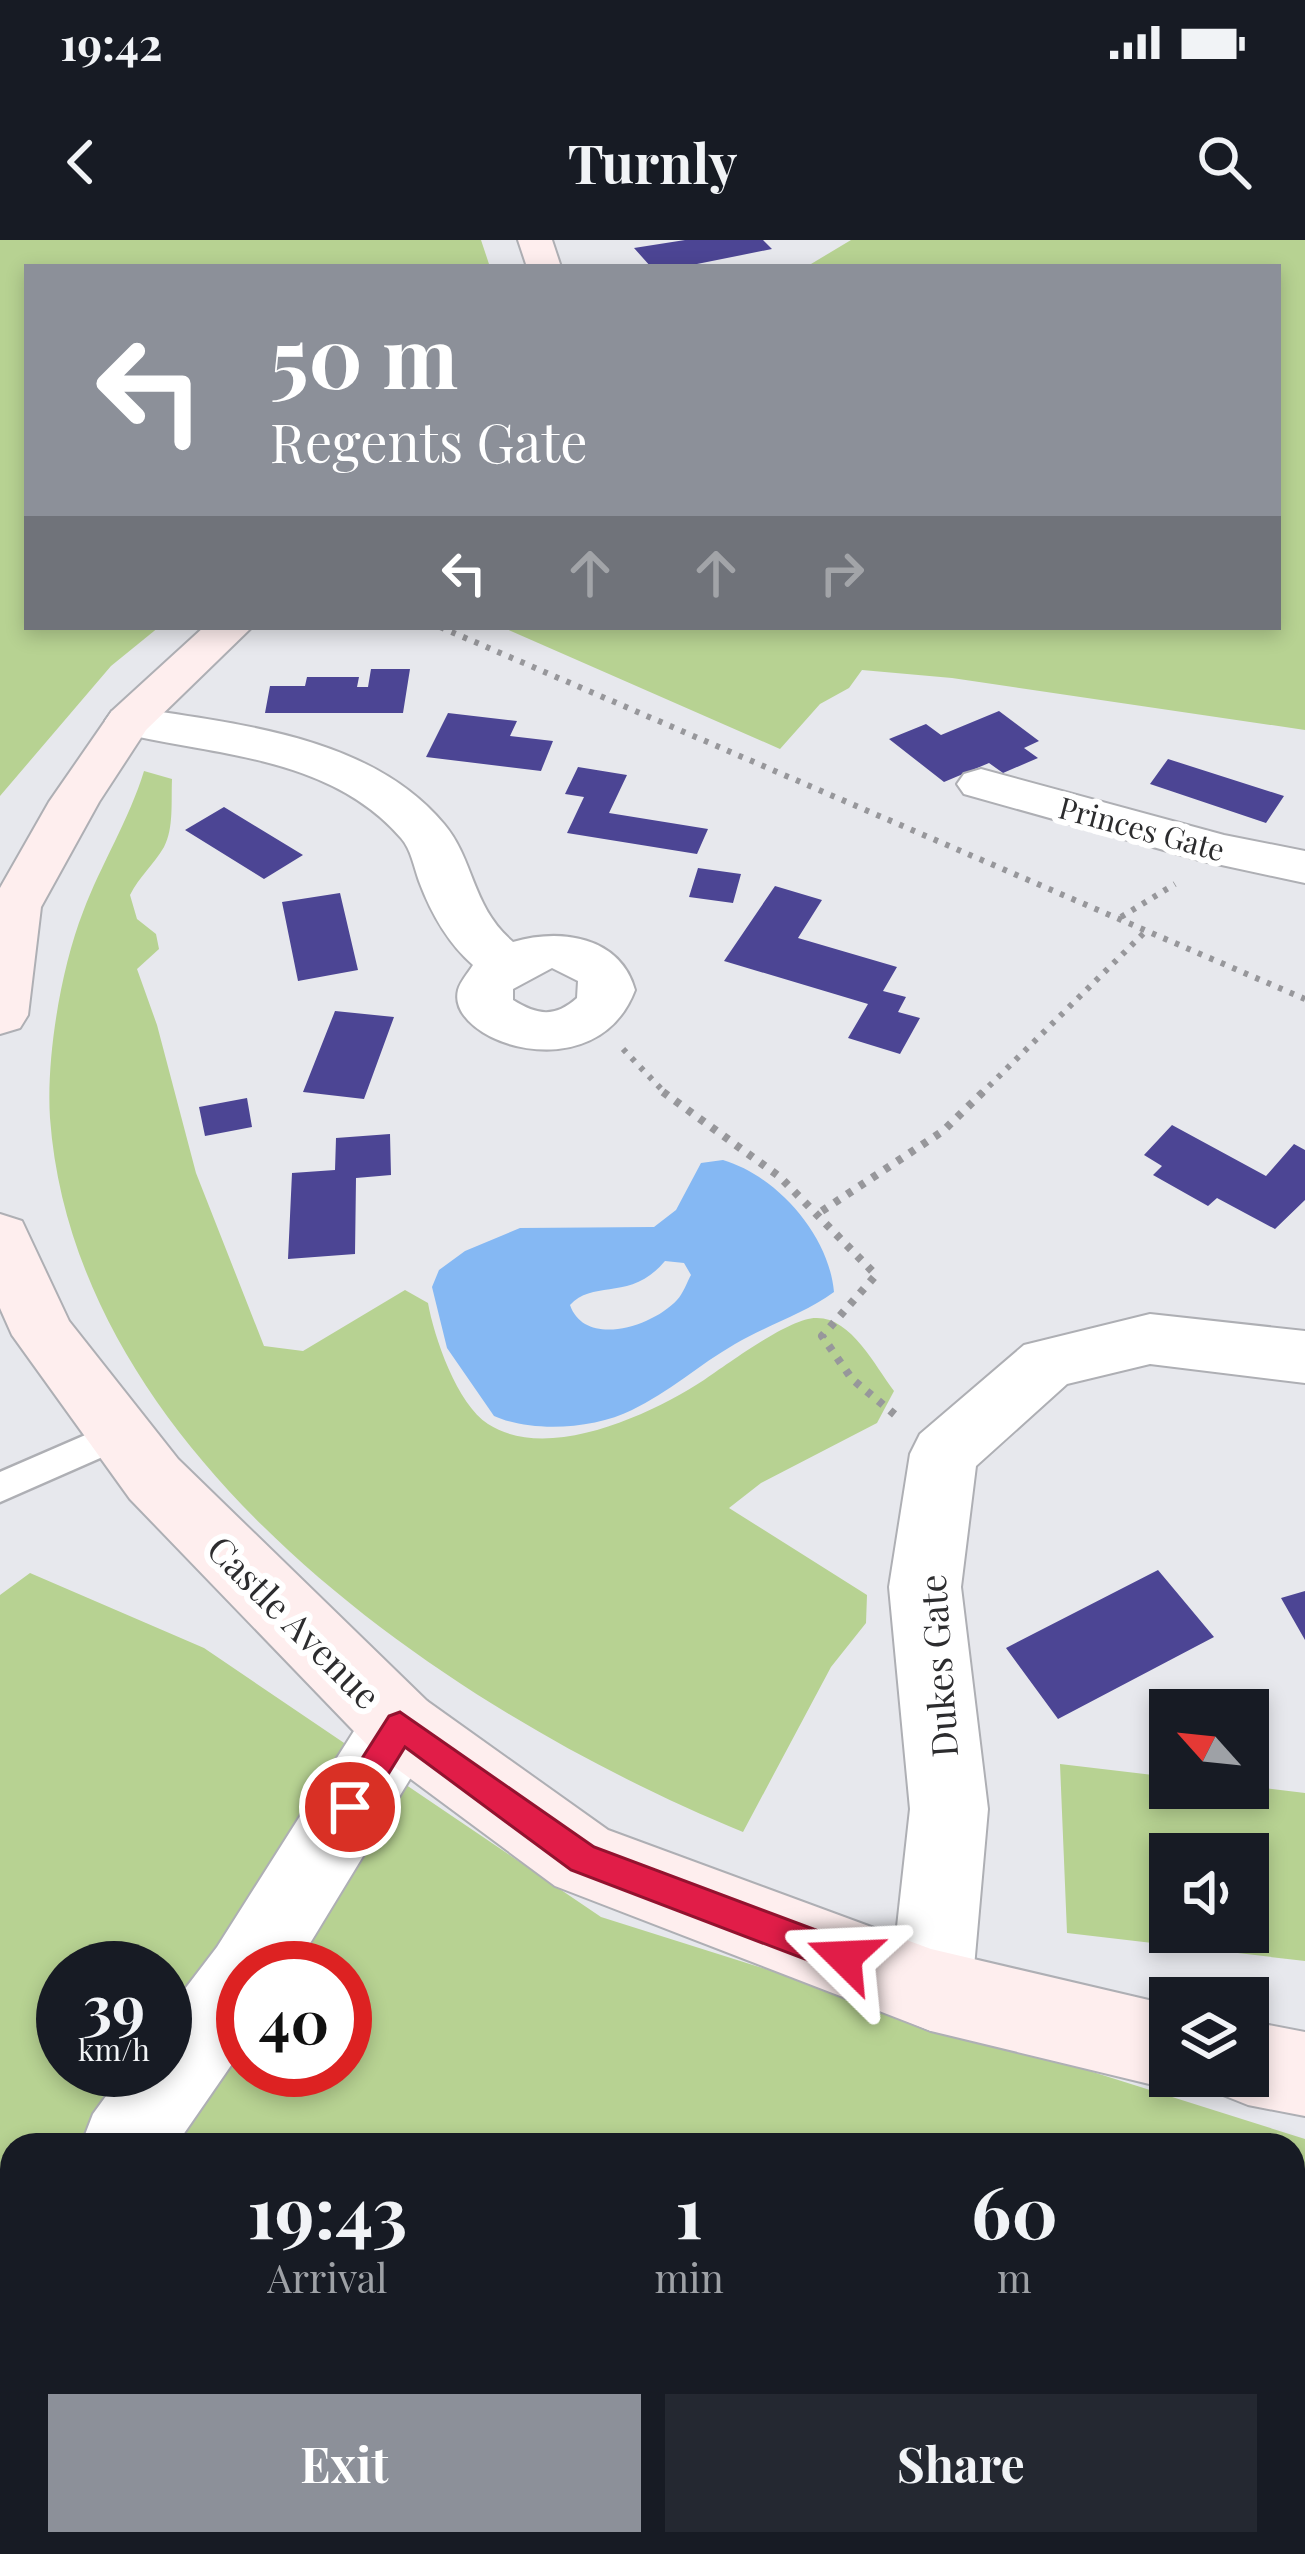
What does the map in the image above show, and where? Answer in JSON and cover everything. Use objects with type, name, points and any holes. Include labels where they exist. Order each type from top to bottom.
[{"type":"street","points":[[0,1015],[8,907],[129,721],[227,630]]},
{"type":"street","points":[[129,721],[276,746],[351,775],[428,835],[458,919],[481,946],[505,963],[553,950],[590,960],[609,984],[609,998],[601,1012]]},
{"type":"street","name":"Princes Gate","points":[[981,784],[1221,850],[1305,867]]},
{"type":"street","name":"Castle Avenue","points":[[0,1237],[44,1335],[154,1479],[400,1726],[583,1859],[931,1990],[1149,2043]]},
{"type":"street","points":[[944,1454],[1047,1364],[1150,1339],[1305,1357]]},
{"type":"street","name":"Dukes Gate","points":[[931,1990],[949,1809],[925,1587],[944,1454]]},
{"type":"street","points":[[266,1941],[400,1726]]},
{"type":"street","points":[[132,2133],[216,2015]]},
{"type":"street","points":[[1269,2066],[1305,2074]]},
{"type":"lane","points":[[0,1488],[120,1434]]},
{"type":"path","points":[[447,630],[1305,999]]},
{"type":"path","points":[[821,1211],[943,1131],[1147,930]]},
{"type":"path","points":[[601,1012],[638,1073],[741,1144],[821,1211],[876,1275],[822,1336],[852,1378],[944,1454]]},
{"type":"green space","points":[[0,240],[481,240],[489,264],[24,264],[24,630],[155,630],[111,666],[0,796]]},
{"type":"green space","points":[[851,240],[1305,240],[1305,730],[952,678],[862,670],[849,688],[820,704],[780,749],[509,630],[1281,630],[1281,264],[811,264]]},
{"type":"green space","points":[[144,771],[172,779],[171,814],[164,847],[130,895],[137,919],[156,934],[159,949],[137,969],[157,1025],[196,1173],[264,1346],[303,1351],[405,1290],[428,1303],[449,1369],[477,1414],[512,1435],[540,1438],[599,1429],[657,1407],[775,1333],[816,1318],[840,1325],[851,1334],[894,1391],[877,1423],[761,1483],[729,1508],[867,1595],[866,1623],[831,1667],[743,1832],[632,1781],[517,1719],[404,1644],[298,1559],[204,1463],[128,1357],[75,1242],[49,1094],[57,1014],[75,934]]},
{"type":"green space","points":[[30,1573],[204,1648],[601,1917],[1149,2090],[1149,2097],[1172,2097],[1286,2133],[0,2133],[0,1595]]},
{"type":"green space","points":[[1060,1764],[1149,1775],[1149,1809],[1269,1809],[1269,1789],[1305,1793],[1305,1961],[1237,1953],[1269,1953],[1269,1833],[1149,1833],[1149,1943],[1067,1933]]},
{"type":"water","points":[[723,1160],[781,1194],[811,1229],[834,1292],[735,1344],[617,1416],[582,1425],[544,1427],[494,1416],[447,1348],[432,1287],[439,1270],[465,1251],[520,1228],[654,1227],[676,1210],[701,1163]],"holes":[[[665,1261],[684,1263],[691,1275],[679,1297],[666,1310],[636,1325],[620,1329],[590,1326],[570,1305],[590,1293],[639,1282]]]},
{"type":"building","points":[[685,240],[763,240],[772,249],[697,264],[648,264],[634,248]]},
{"type":"building","points":[[371,669],[410,669],[403,713],[265,713],[270,686],[305,686],[307,677],[359,677],[357,687],[368,687]]},
{"type":"building","points":[[999,711],[1039,741],[1024,748],[1038,758],[1003,773],[989,763],[944,782],[889,739],[926,724],[941,735]]},
{"type":"building","points":[[448,713],[517,721],[510,736],[553,741],[541,771],[426,757]]},
{"type":"building","points":[[1168,759],[1284,796],[1266,823],[1150,784]]},
{"type":"building","points":[[578,767],[627,775],[609,813],[708,829],[697,854],[567,833],[584,797],[565,794]]},
{"type":"building","points":[[224,807],[303,855],[264,879],[185,830]]},
{"type":"building","points":[[698,868],[741,874],[733,903],[689,897]]},
{"type":"building","points":[[775,886],[822,900],[798,938],[897,967],[883,991],[906,997],[898,1012],[920,1018],[900,1054],[848,1038],[868,1004],[724,961]]},
{"type":"building","points":[[340,893],[358,970],[298,981],[282,902]]},
{"type":"building","points":[[335,1011],[394,1017],[364,1099],[303,1092]]},
{"type":"building","points":[[247,1098],[252,1127],[205,1136],[199,1107]]},
{"type":"building","points":[[1172,1125],[1266,1176],[1294,1144],[1305,1150],[1305,1200],[1275,1229],[1217,1198],[1208,1206],[1153,1175],[1162,1166],[1144,1155]]},
{"type":"building","points":[[390,1134],[391,1175],[356,1178],[355,1254],[288,1259],[292,1173],[335,1170],[336,1138]]},
{"type":"building","points":[[1158,1570],[1214,1637],[1058,1719],[1006,1648]]},
{"type":"building","points":[[1305,1591],[1305,1640],[1281,1598]]},
{"type":"route","points":[[350,1807],[400,1726],[583,1859],[844,1957]]}]
